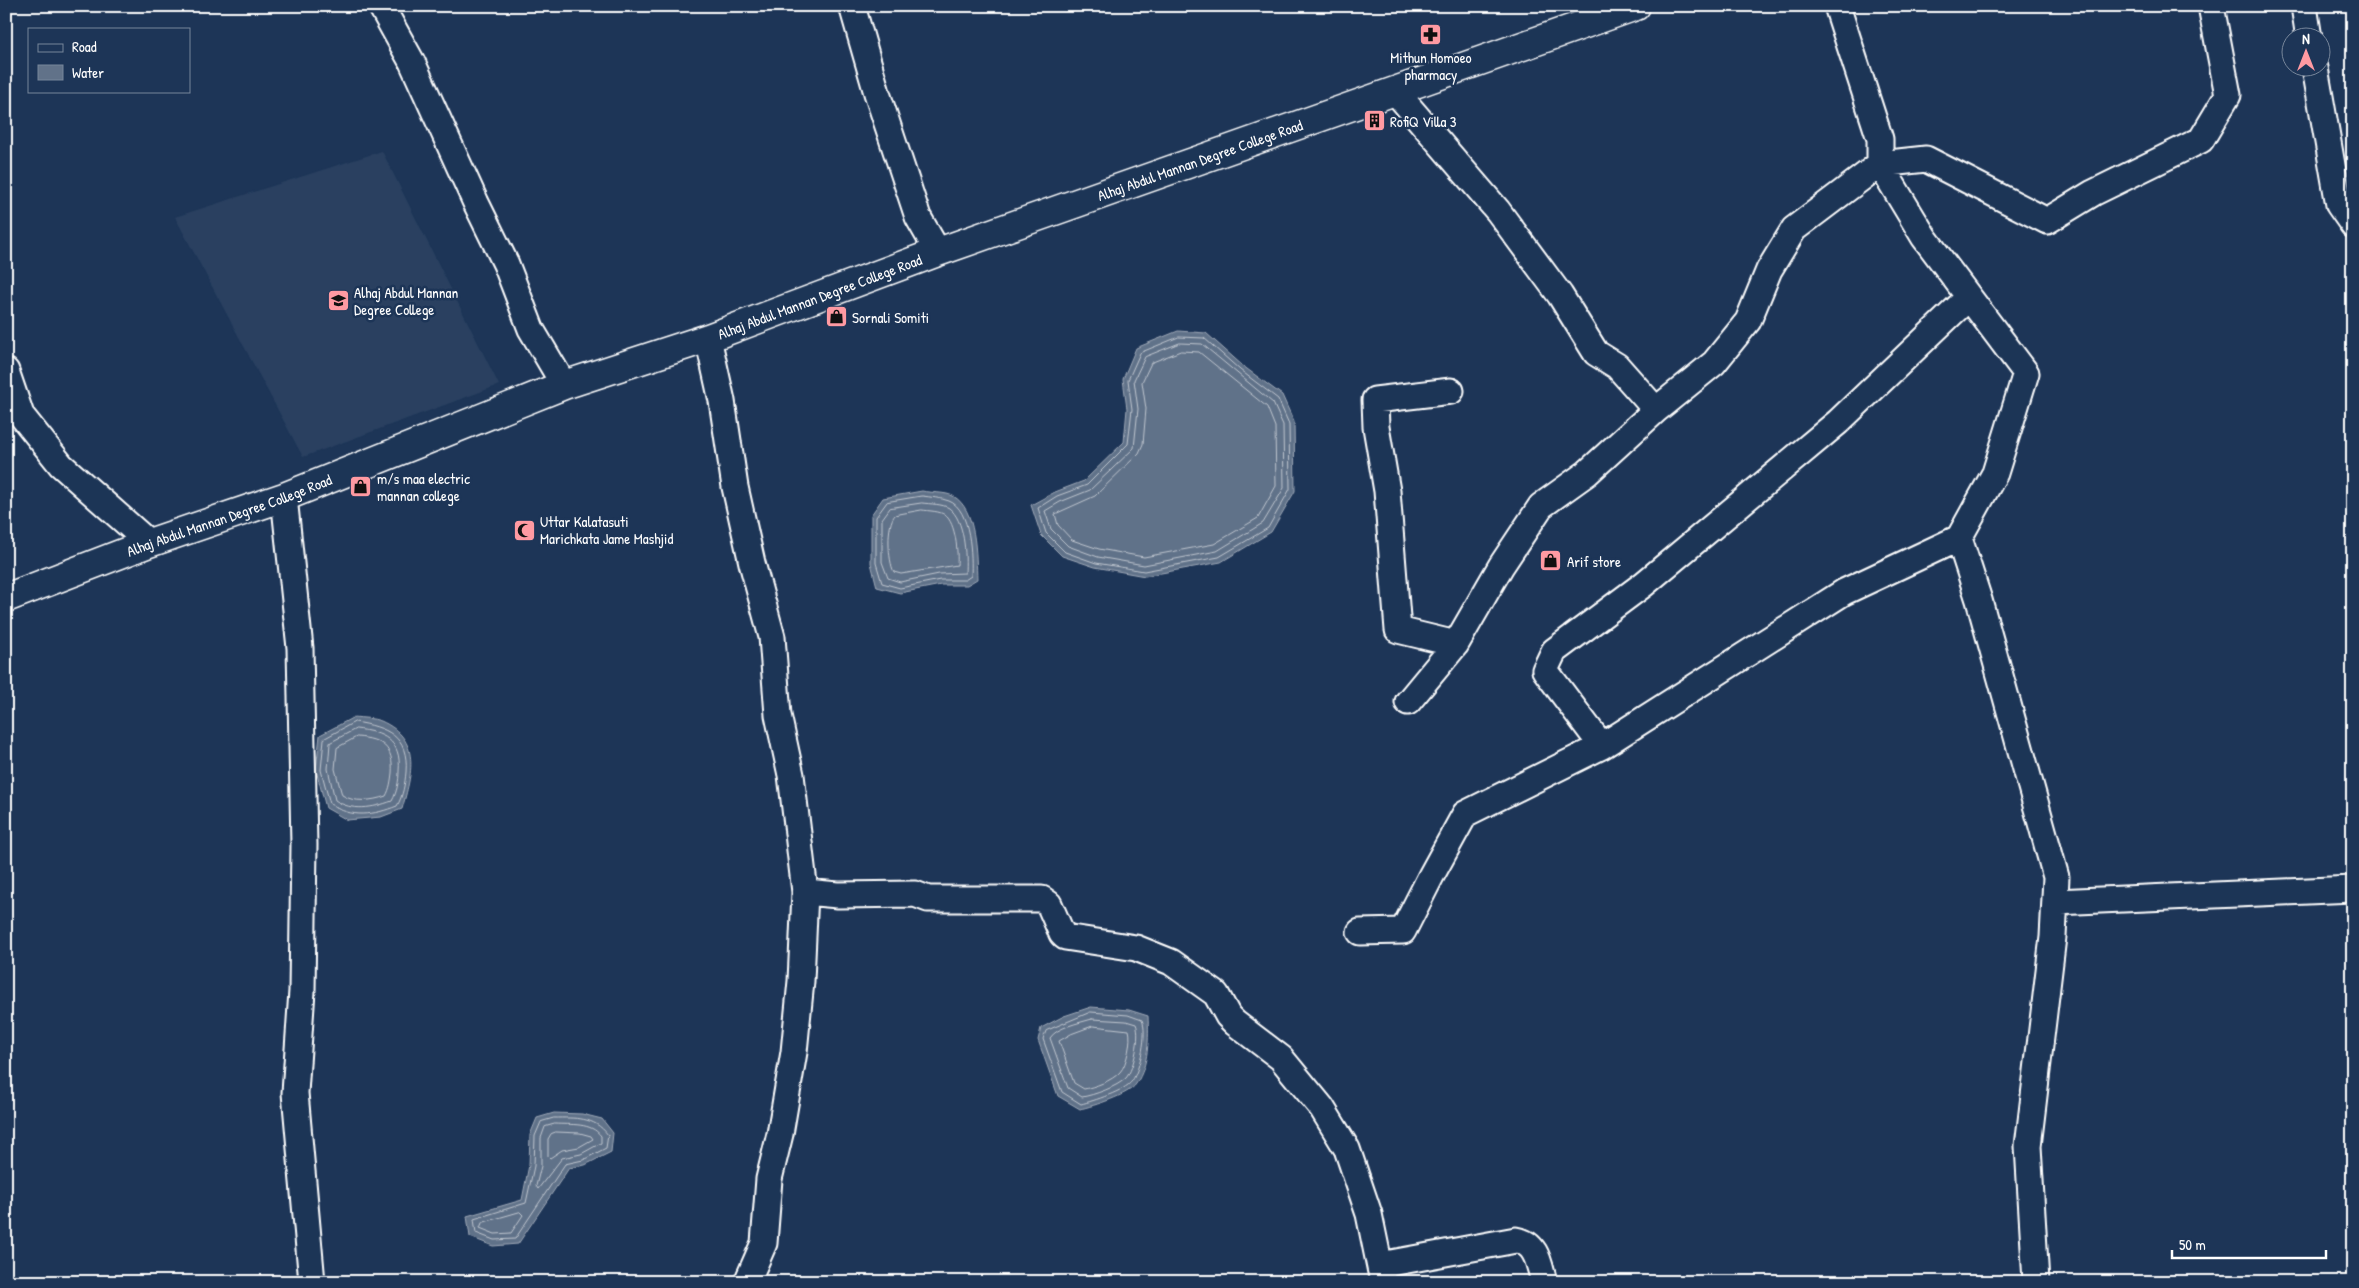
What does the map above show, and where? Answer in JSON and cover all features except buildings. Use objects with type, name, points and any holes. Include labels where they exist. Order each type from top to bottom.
[{"type":"street","points":[[381,6],[412,62],[506,264],[531,329],[564,385]]},
{"type":"street","points":[[852,6],[877,93],[918,218],[938,252]]},
{"type":"street","name":"Alhaj Abdul Mannan Degree College Road","points":[[6,598],[149,542],[284,497],[564,385],[708,338],[938,252],[1636,6]]},
{"type":"street","points":[[1360,932],[1403,931],[1465,814],[1602,746],[1844,592],[1959,538],[1995,473],[2026,373],[1924,237],[1880,164],[1880,139],[1837,6]]},
{"type":"street","points":[[1408,702],[1456,644],[1501,566],[1541,506],[1587,473],[1656,410],[1714,364],[1748,321],[1770,270],[1794,229],[1880,164],[1926,159],[2047,221],[2093,193],[2201,140],[2228,95],[2211,6]]},
{"type":"street","points":[[2304,6],[2307,28]]},
{"type":"street","points":[[2316,78],[2339,205],[2353,225]]},
{"type":"street","points":[[1395,91],[1498,211],[1560,295],[1596,353],[1616,366],[1656,410]]},
{"type":"street","points":[[1602,746],[1545,670],[1554,651],[1644,584],[1838,422],[1969,297]]},
{"type":"street","points":[[708,338],[722,401],[735,487],[752,563],[772,637],[778,716],[791,775],[806,892],[801,980],[794,1052],[780,1134],[768,1179],[764,1243],[747,1282]]},
{"type":"street","points":[[6,371],[21,415],[61,465],[149,542]]},
{"type":"street","points":[[1451,391],[1375,400],[1376,427],[1387,491],[1398,630],[1456,644]]},
{"type":"street","points":[[284,497],[300,648],[304,845],[302,991],[295,1093],[312,1282]]},
{"type":"street","points":[[1959,538],[1979,600],[2056,877],[2053,937],[2028,1146],[2036,1282]]},
{"type":"street","points":[[2055,902],[2353,889]]},
{"type":"street","points":[[806,892],[838,895],[914,894],[928,899],[1042,899],[1049,904],[1062,934],[1065,936],[1136,948],[1171,962],[1216,994],[1228,1016],[1281,1058],[1322,1108],[1347,1149],[1369,1214],[1382,1273],[1516,1240],[1525,1242],[1535,1252],[1544,1282]]},
{"type":"shaded area","name":"Alhaj Abdul Mannan Degree College","points":[[382,151],[499,385],[303,457],[175,217]]},
{"type":"water","points":[[1178,331],[1206,333],[1243,366],[1282,395],[1294,422],[1295,491],[1271,532],[1221,562],[1145,576],[1095,567],[1062,556],[1041,535],[1031,505],[1055,492],[1084,481],[1124,442],[1127,409],[1123,379],[1136,348]]},
{"type":"water","points":[[922,491],[953,496],[961,502],[967,511],[974,534],[977,579],[967,585],[941,585],[900,593],[877,587],[871,563],[871,515],[883,498]]},
{"type":"water","points":[[354,717],[381,721],[403,737],[411,759],[411,771],[402,809],[381,817],[347,820],[326,808],[316,770],[320,735]]},
{"type":"water","points":[[1091,1007],[1129,1010],[1148,1016],[1147,1051],[1144,1068],[1132,1088],[1110,1100],[1080,1109],[1058,1096],[1038,1040],[1041,1028],[1064,1016]]},
{"type":"water","points":[[554,1113],[582,1114],[602,1119],[613,1133],[611,1152],[585,1165],[569,1168],[518,1244],[493,1246],[470,1237],[467,1216],[522,1200],[529,1165],[530,1135],[537,1118]]},
{"type":"place","name":"Mithun Homoeo pharmacy","points":[[1431,34]]},
{"type":"place","name":"RofiQ Villa 3","points":[[1374,121]]},
{"type":"place","name":"Alhaj Abdul Mannan Degree College","points":[[338,301]]},
{"type":"place","name":"Sornali Somiti","points":[[836,317]]},
{"type":"place","name":"m/s maa electric mannan college","points":[[361,487]]},
{"type":"place","name":"Uttar Kalatasuti Marichkata Jame Mashjid","points":[[524,530]]},
{"type":"place","name":"Arif store","points":[[1551,561]]}]
